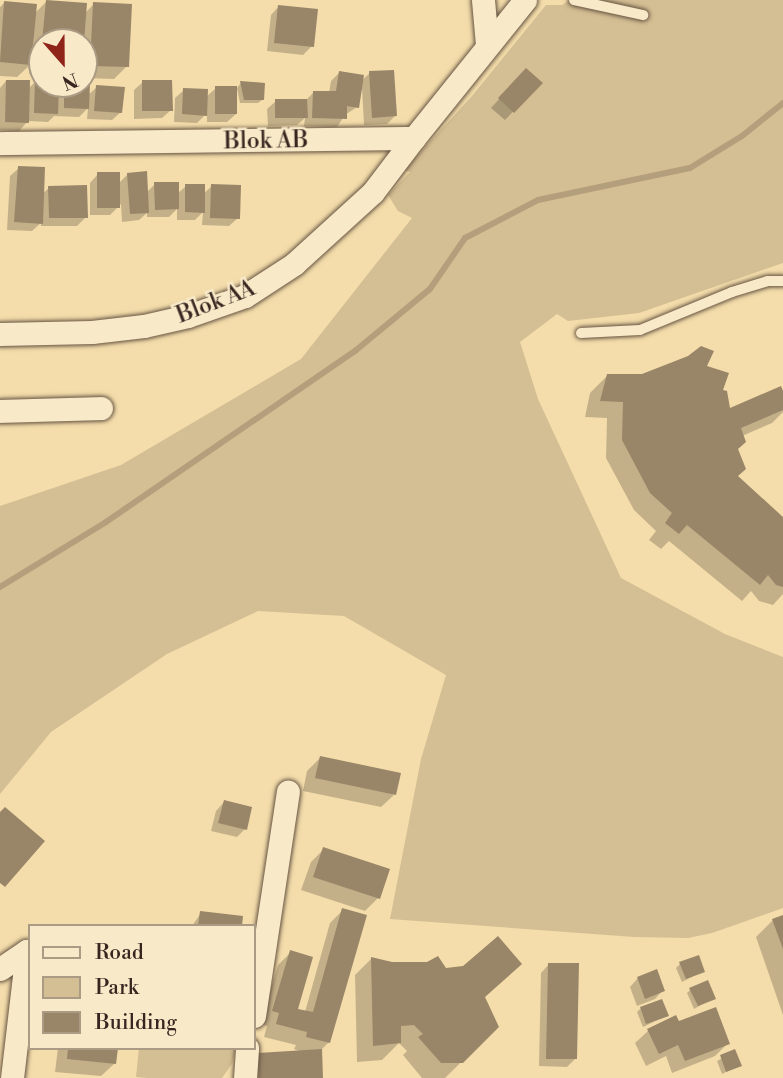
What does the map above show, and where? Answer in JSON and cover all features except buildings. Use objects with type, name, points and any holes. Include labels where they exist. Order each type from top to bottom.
[{"type":"street","points":[[484,0],[487,45]]},
{"type":"street","points":[[414,138],[525,0]]},
{"type":"street","name":"Blok AB","points":[[0,144],[414,138]]},
{"type":"street","name":"Blok AA","points":[[0,334],[92,332],[144,326],[188,316],[245,296],[294,264],[373,192],[414,138]]},
{"type":"street","points":[[0,411],[101,408]]},
{"type":"street","points":[[256,1003],[288,792]]},
{"type":"street","points":[[0,969],[27,951],[12,1078]]},
{"type":"lane","points":[[574,0],[643,15]]},
{"type":"lane","points":[[581,333],[640,330],[732,292],[768,281],[783,281]]},
{"type":"green space","points":[[570,0],[783,0],[783,263],[639,313],[568,321],[557,314],[520,342],[538,399],[621,578],[725,634],[783,657],[783,908],[712,933],[688,938],[634,937],[390,919],[421,759],[446,675],[344,616],[258,611],[167,654],[51,732],[0,794],[0,506],[121,465],[301,359],[412,218],[398,211],[388,195],[410,172],[404,170],[472,96],[546,5],[562,5]]},
{"type":"green space","points":[[139,1050],[236,1050],[232,1064],[222,1078],[136,1077]]},
{"type":"waterway","points":[[0,587],[106,522],[355,351],[430,289],[465,238],[538,200],[690,168],[742,136],[783,103]]}]
